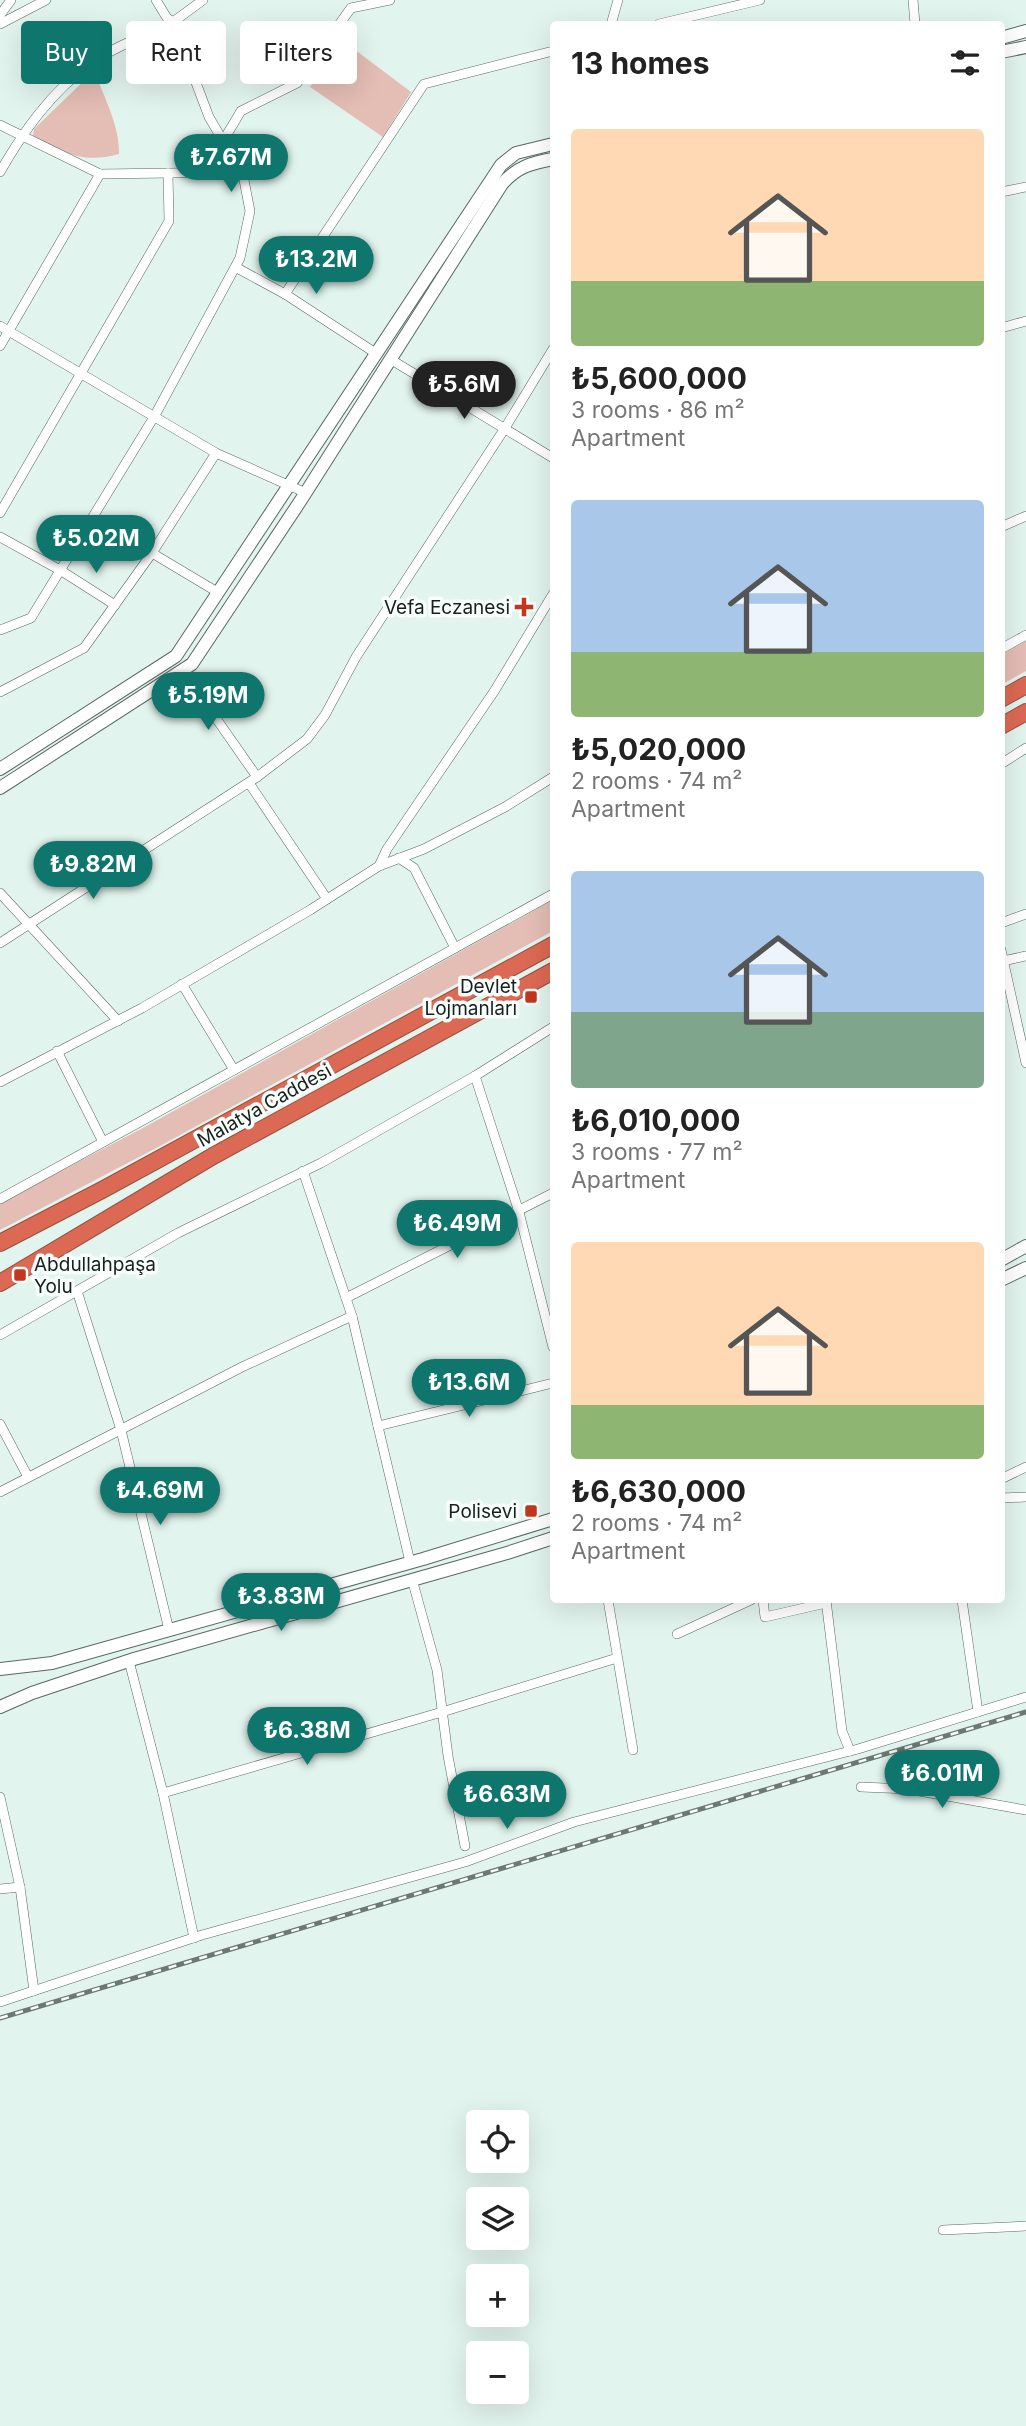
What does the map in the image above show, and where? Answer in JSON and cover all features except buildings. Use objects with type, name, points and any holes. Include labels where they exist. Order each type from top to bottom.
[{"type":"highway","points":[[1005,697],[1026,685]]},
{"type":"highway","points":[[1005,724],[1026,712]]},
{"type":"highway","name":"Malatya Caddesi","points":[[0,1243],[550,947]]},
{"type":"highway","name":"Malatya Caddesi","points":[[0,1283],[213,1156],[550,973]]},
{"type":"main road","points":[[1005,37],[1026,32]]},
{"type":"main road","points":[[1005,51],[1026,47]]},
{"type":"main road","points":[[0,769],[176,656],[501,164],[516,153],[550,145]]},
{"type":"main road","points":[[0,788],[192,664],[306,493],[502,184],[512,173],[525,165],[550,160]]},
{"type":"main road","points":[[1005,1258],[1026,1246]]},
{"type":"main road","points":[[1005,1278],[1026,1268]]},
{"type":"main road","points":[[0,1669],[52,1663],[550,1520]]},
{"type":"main road","points":[[0,1707],[32,1693],[129,1661],[550,1539]]},
{"type":"street","points":[[0,15],[11,0]]},
{"type":"street","points":[[0,24],[46,0]]},
{"type":"street","points":[[156,0],[172,21]]},
{"type":"street","points":[[174,21],[203,0]]},
{"type":"street","points":[[223,141],[241,111],[297,83],[351,8],[390,0]]},
{"type":"street","points":[[612,21],[618,0]]},
{"type":"street","points":[[672,21],[760,0]]},
{"type":"street","points":[[913,0],[915,21]]},
{"type":"street","points":[[0,172],[22,135],[50,100],[92,62],[126,45]]},
{"type":"street","points":[[285,294],[424,84],[550,52]]},
{"type":"street","points":[[0,630],[31,618],[154,417],[237,268],[250,211],[241,172],[209,117],[196,84]]},
{"type":"street","points":[[0,125],[100,174],[241,172]]},
{"type":"street","points":[[0,513],[169,221],[168,173]]},
{"type":"street","points":[[0,346],[4,329],[100,174]]},
{"type":"street","points":[[1005,191],[1026,187]]},
{"type":"street","points":[[237,268],[285,294],[377,354]]},
{"type":"street","points":[[1005,327],[1026,321]]},
{"type":"street","points":[[4,329],[216,453],[306,493]]},
{"type":"street","points":[[0,943],[253,780],[307,739],[325,715],[356,657],[550,354]]},
{"type":"street","points":[[390,359],[550,455]]},
{"type":"street","points":[[0,692],[84,648],[152,552],[216,453]]},
{"type":"street","points":[[1005,525],[1026,516]]},
{"type":"street","points":[[0,537],[60,570],[115,606]]},
{"type":"street","points":[[152,552],[219,593]]},
{"type":"street","points":[[379,866],[387,849],[495,691],[550,599]]},
{"type":"street","points":[[1005,647],[1026,635]]},
{"type":"street","points":[[183,671],[327,900]]},
{"type":"street","points":[[1005,761],[1026,748]]},
{"type":"street","points":[[0,1082],[182,985],[327,900],[379,866],[424,849],[505,807],[550,779]]},
{"type":"street","points":[[399,858],[414,868],[455,948]]},
{"type":"street","points":[[0,893],[118,1021]]},
{"type":"street","points":[[0,1199],[550,896]]},
{"type":"street","points":[[1005,922],[1026,914]]},
{"type":"street","points":[[1005,961],[1026,956]]},
{"type":"street","points":[[1005,970],[1026,1063]]},
{"type":"street","points":[[182,985],[234,1070]]},
{"type":"street","points":[[0,1335],[178,1233],[303,1171],[475,1076],[550,1029]]},
{"type":"street","points":[[57,1051],[103,1142]]},
{"type":"street","points":[[475,1076],[519,1212],[550,1336]]},
{"type":"street","points":[[303,1171],[352,1316],[410,1562]]},
{"type":"street","points":[[346,1298],[550,1196]]},
{"type":"street","points":[[77,1291],[121,1430],[169,1630]]},
{"type":"street","points":[[0,1492],[242,1367],[352,1316]]},
{"type":"street","points":[[378,1426],[550,1384]]},
{"type":"street","points":[[0,1424],[28,1478]]},
{"type":"street","points":[[1005,1477],[1026,1467]]},
{"type":"street","points":[[1005,1498],[1026,1497]]},
{"type":"street","points":[[412,1579],[437,1670],[448,1756],[465,1846]]},
{"type":"street","points":[[608,1603],[633,1750]]},
{"type":"street","points":[[677,1634],[744,1603]]},
{"type":"street","points":[[763,1603],[765,1617],[818,1603]]},
{"type":"street","points":[[826,1603],[842,1731],[850,1751]]},
{"type":"street","points":[[962,1603],[978,1713]]},
{"type":"street","points":[[163,1793],[617,1658]]},
{"type":"street","points":[[129,1661],[163,1793],[194,1938]]},
{"type":"street","points":[[0,2003],[194,1938],[465,1862],[574,1822],[850,1751],[1026,1697]]},
{"type":"street","points":[[861,1787],[908,1789],[1026,1810]]},
{"type":"street","points":[[0,1797],[20,1887],[34,1992]]},
{"type":"street","points":[[0,1889],[20,1887]]},
{"type":"street","points":[[943,2230],[1026,2226]]},
{"type":"shaded area","points":[[357,51],[411,92],[383,137],[310,87],[312,84],[357,84]]},
{"type":"shaded area","points":[[81,84],[99,84],[117,134],[119,154],[94,158],[74,155],[33,136],[34,129]]},
{"type":"shaded area","points":[[1026,641],[1026,671],[1005,683],[1005,653]]},
{"type":"shaded area","points":[[550,902],[550,933],[160,1146],[0,1230],[0,1203],[143,1128]]},
{"type":"railway","points":[[0,2018],[1026,1712]]},
{"type":"place","name":"Vefa Eczanesi","points":[[524,607]]},
{"type":"place","name":"Devlet Lojmanları","points":[[531,997]]},
{"type":"place","name":"Abdullahpaşa Yolu","points":[[20,1275]]},
{"type":"place","name":"Polisevi","points":[[531,1511]]}]
